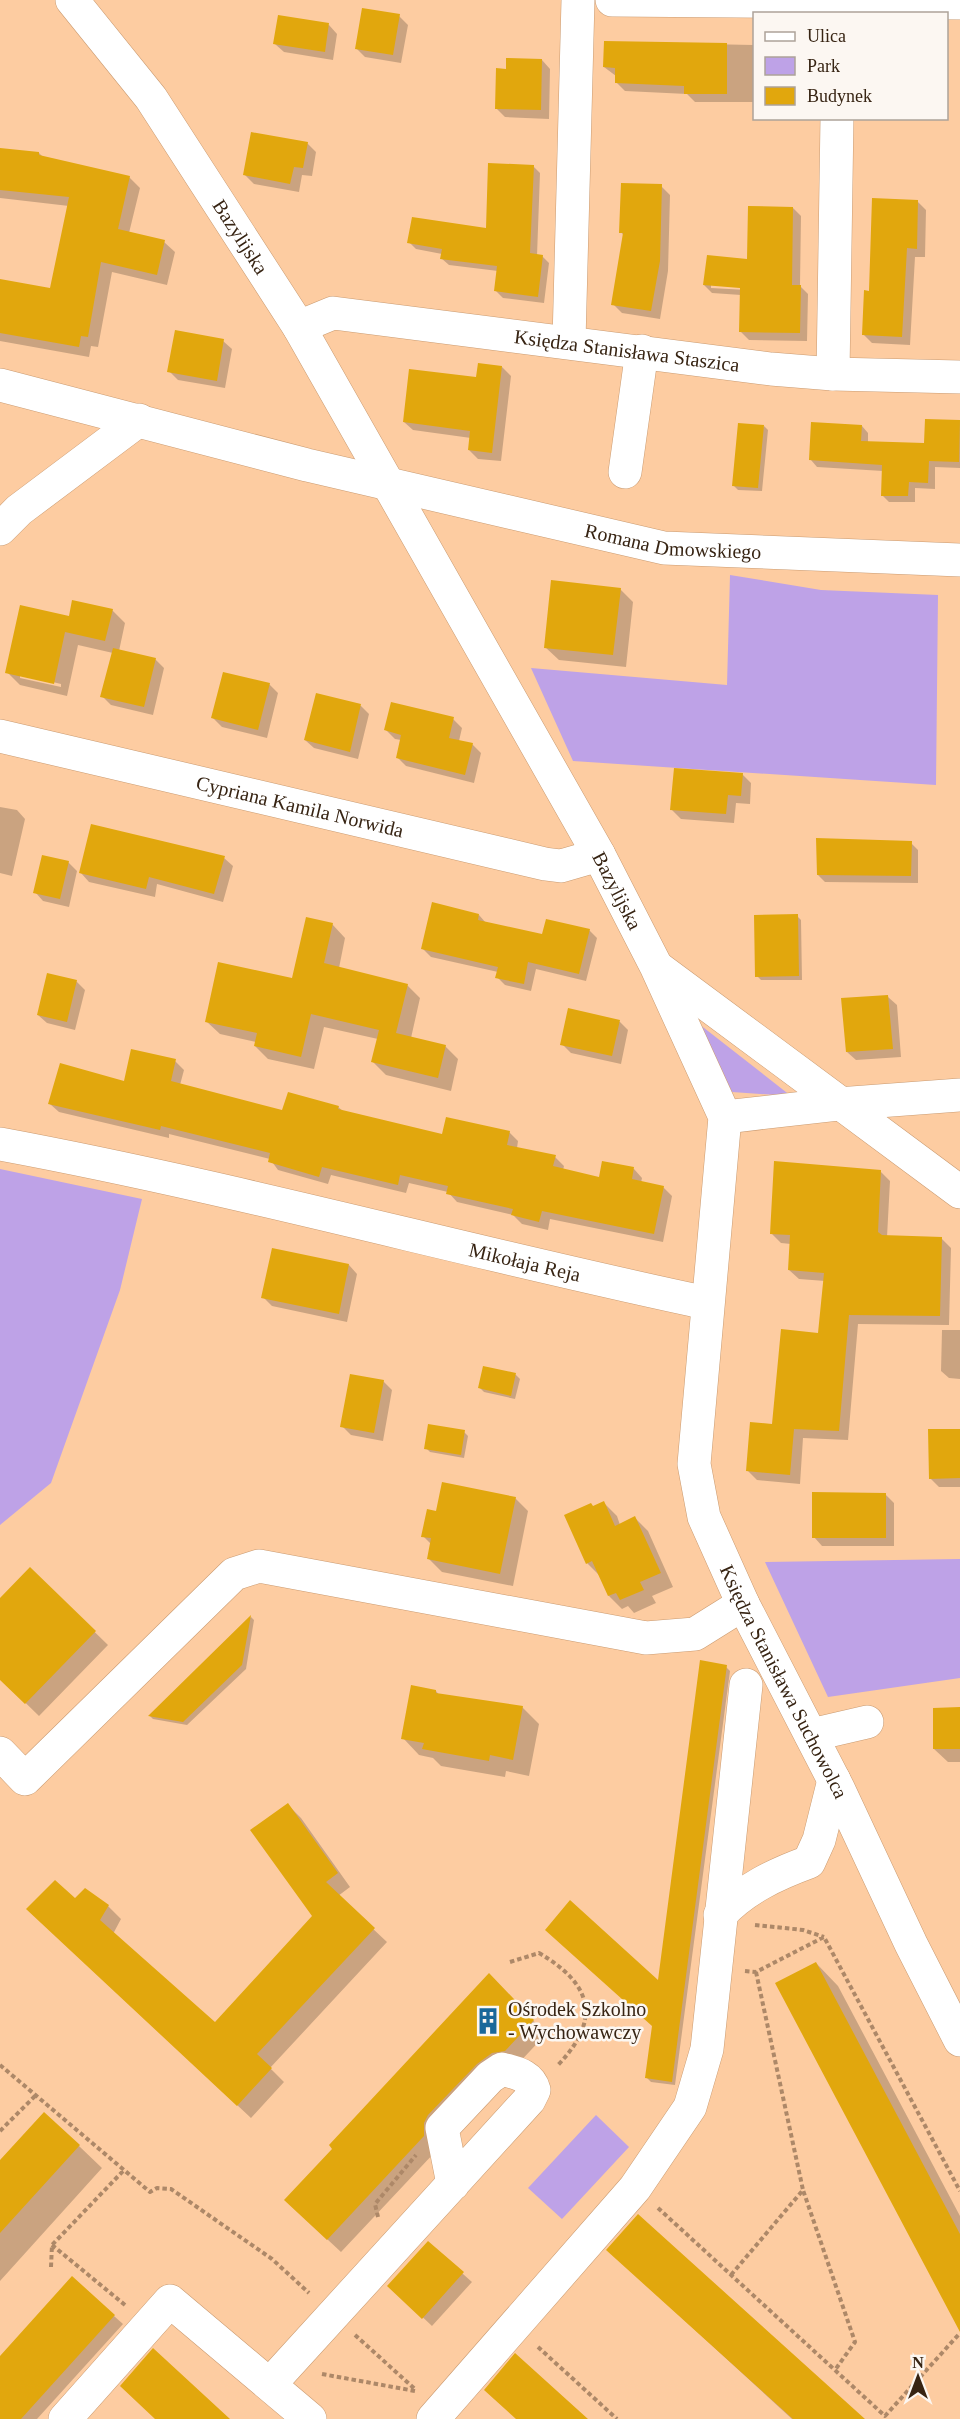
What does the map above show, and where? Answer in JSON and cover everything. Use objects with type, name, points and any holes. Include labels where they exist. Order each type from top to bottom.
[{"type":"street","name":"Bazylijska","points":[[72,0],[151,98],[299,327],[599,855],[656,966],[838,1104],[960,1192]]},
{"type":"street","points":[[569,341],[578,0]]},
{"type":"street","points":[[612,0],[839,8],[960,3]]},
{"type":"street","points":[[833,374],[837,120]]},
{"type":"street","name":"Księdza Stanisława Staszica","points":[[299,327],[333,313],[569,341],[771,369],[833,374],[960,377]]},
{"type":"street","points":[[625,472],[642,351]]},
{"type":"street","points":[[0,385],[391,486]]},
{"type":"street","points":[[0,530],[19,510],[139,420]]},
{"type":"street","name":"Romana Dmowskiego","points":[[391,486],[664,548],[960,560]]},
{"type":"street","name":"Cypriana Kamila Norwida","points":[[0,736],[545,864],[561,866],[599,855]]},
{"type":"street","points":[[656,966],[725,1117],[707,1303]]},
{"type":"street","points":[[725,1117],[838,1104],[960,1095]]},
{"type":"street","name":"Mikołaja Reja","points":[[0,1144],[113,1165],[395,1233],[707,1303]]},
{"type":"street","name":"Księdza Stanisława Suchowolca","points":[[707,1303],[694,1464],[705,1517],[743,1604],[834,1780],[910,1944],[960,2040]]},
{"type":"street","points":[[0,1753],[25,1779],[234,1574],[259,1566],[646,1638],[694,1634],[743,1604]]},
{"type":"street","points":[[433,2419],[635,2188],[690,2107],[707,2049],[746,1685]]},
{"type":"street","points":[[811,1735],[867,1722]]},
{"type":"street","points":[[720,1915],[735,1898],[771,1878],[809,1862],[819,1840],[834,1780]]},
{"type":"street","points":[[278,2375],[453,2184],[529,2100],[534,2090],[532,2082],[520,2074],[502,2069],[490,2077],[442,2128],[453,2184]]},
{"type":"street","points":[[65,2419],[170,2301],[278,2375],[310,2419]]},
{"type":"path","points":[[752,1925],[802,1930],[824,1937],[960,2191]]},
{"type":"path","points":[[741,1971],[756,1972],[824,1937]]},
{"type":"path","points":[[510,1962],[538,1953],[560,1966],[581,1990],[588,2013],[576,2046],[534,2090]]},
{"type":"path","points":[[756,1972],[803,2190],[855,2342],[835,2370]]},
{"type":"path","points":[[0,2065],[150,2192],[157,2188],[171,2189],[272,2259],[417,2391],[278,2375]]},
{"type":"path","points":[[0,2131],[34,2096]]},
{"type":"path","points":[[51,2267],[52,2245],[125,2169]]},
{"type":"path","points":[[635,2188],[887,2417],[960,2333]]},
{"type":"path","points":[[731,2275],[803,2190]]},
{"type":"path","points":[[52,2245],[150,2325]]},
{"type":"path","points":[[515,2327],[617,2419]]},
{"type":"green space","points":[[730,575],[821,590],[938,595],[936,785],[573,761],[531,668],[727,685]]},
{"type":"green space","points":[[699,1024],[791,1096],[732,1092]]},
{"type":"green space","points":[[0,1169],[142,1199],[120,1290],[51,1483],[0,1525]]},
{"type":"green space","points":[[960,1559],[960,1678],[828,1697],[765,1562]]},
{"type":"green space","points":[[596,2115],[629,2147],[562,2219],[528,2188]]},
{"type":"building","points":[[362,8],[400,14],[393,55],[355,49]]},
{"type":"building","points":[[278,15],[329,23],[325,52],[273,44]]},
{"type":"building","points":[[604,41],[727,43],[727,94],[684,94],[684,86],[615,83],[615,68],[603,67]]},
{"type":"building","points":[[506,58],[542,59],[541,110],[495,109],[496,68],[506,69]]},
{"type":"building","points":[[251,132],[308,142],[303,168],[294,167],[290,184],[243,175]]},
{"type":"building","points":[[0,148],[39,152],[39,155],[130,176],[118,229],[165,240],[157,275],[101,262],[88,337],[81,336],[79,347],[0,333],[0,279],[50,288],[69,197],[0,190]]},
{"type":"building","points":[[488,163],[534,165],[530,253],[543,255],[538,297],[494,291],[497,266],[440,259],[442,249],[407,243],[412,217],[486,228]]},
{"type":"building","points":[[621,183],[662,184],[660,261],[651,311],[611,305],[623,233],[619,233]]},
{"type":"building","points":[[872,198],[918,200],[917,249],[907,248],[902,337],[862,335],[864,290],[869,291]]},
{"type":"building","points":[[748,206],[793,207],[792,285],[801,285],[800,333],[739,332],[740,288],[703,285],[707,255],[747,259]]},
{"type":"building","points":[[175,330],[224,339],[217,381],[167,372]]},
{"type":"building","points":[[478,363],[502,366],[492,453],[468,450],[470,431],[403,422],[409,369],[476,377]]},
{"type":"building","points":[[925,419],[960,420],[959,462],[929,461],[928,483],[909,482],[908,496],[881,496],[882,465],[809,460],[811,422],[862,425],[861,441],[924,443]]},
{"type":"building","points":[[738,423],[764,425],[758,488],[732,486]]},
{"type":"building","points":[[551,580],[621,588],[613,655],[544,648]]},
{"type":"building","points":[[72,600],[113,609],[105,641],[65,632],[54,684],[5,673],[20,605],[69,616]]},
{"type":"building","points":[[113,648],[156,658],[144,707],[100,697]]},
{"type":"building","points":[[223,672],[270,683],[258,730],[211,718]]},
{"type":"building","points":[[316,693],[361,704],[350,752],[304,740]]},
{"type":"building","points":[[391,702],[454,717],[449,738],[473,743],[465,775],[396,758],[401,735],[384,730]]},
{"type":"building","points":[[674,768],[743,773],[741,796],[728,795],[726,814],[670,810]]},
{"type":"building","points":[[91,824],[225,856],[214,894],[149,877],[146,889],[79,873]]},
{"type":"building","points":[[816,838],[912,841],[911,876],[817,875]]},
{"type":"building","points":[[42,855],[69,861],[60,899],[33,893]]},
{"type":"building","points":[[432,902],[479,914],[478,920],[542,934],[546,919],[590,929],[579,974],[528,962],[524,984],[495,978],[498,967],[421,949]]},
{"type":"building","points":[[798,914],[799,976],[755,977],[754,915]]},
{"type":"building","points":[[306,917],[333,923],[324,963],[408,984],[396,1033],[446,1045],[438,1078],[371,1062],[379,1030],[311,1014],[301,1057],[254,1046],[257,1033],[205,1022],[218,962],[292,978]]},
{"type":"building","points":[[47,973],[77,980],[67,1022],[37,1015]]},
{"type":"building","points":[[888,995],[893,1049],[846,1052],[841,998]]},
{"type":"building","points":[[568,1008],[620,1020],[612,1056],[560,1045]]},
{"type":"building","points":[[131,1049],[176,1059],[171,1081],[282,1110],[288,1092],[339,1106],[338,1109],[442,1134],[446,1117],[510,1131],[507,1145],[556,1155],[553,1166],[599,1177],[602,1161],[634,1167],[632,1179],[664,1186],[654,1234],[542,1211],[539,1222],[511,1215],[513,1209],[446,1194],[448,1186],[400,1175],[398,1185],[322,1167],[319,1177],[268,1162],[270,1153],[161,1126],[160,1130],[48,1104],[60,1063],[124,1081]]},
{"type":"building","points":[[774,1161],[881,1170],[878,1232],[882,1235],[942,1237],[940,1316],[849,1315],[839,1431],[794,1429],[790,1475],[746,1471],[750,1422],[772,1424],[781,1329],[818,1333],[824,1273],[788,1270],[790,1235],[770,1234]]},
{"type":"building","points":[[272,1248],[349,1264],[339,1314],[261,1298]]},
{"type":"building","points":[[483,1366],[516,1373],[511,1396],[478,1388]]},
{"type":"building","points":[[350,1374],[384,1380],[374,1433],[340,1427]]},
{"type":"building","points":[[428,1424],[465,1430],[461,1455],[424,1449]]},
{"type":"building","points":[[928,1429],[960,1429],[960,1478],[929,1479]]},
{"type":"building","points":[[442,1482],[516,1497],[500,1574],[427,1559],[431,1538],[421,1537],[427,1509],[436,1511]]},
{"type":"building","points":[[812,1492],[886,1493],[886,1538],[812,1538]]},
{"type":"building","points":[[604,1501],[615,1526],[635,1516],[661,1573],[640,1582],[644,1590],[620,1600],[616,1593],[608,1596],[592,1561],[586,1564],[564,1515],[591,1503],[593,1506]]},
{"type":"building","points":[[30,1567],[96,1631],[25,1704],[0,1680],[0,1598]]},
{"type":"building","points":[[251,1615],[242,1665],[183,1722],[148,1716]]},
{"type":"building","points":[[700,1660],[727,1665],[672,2082],[645,2078],[652,2026],[545,1930],[570,1900],[658,1980]]},
{"type":"building","points":[[411,1685],[436,1690],[436,1693],[523,1706],[513,1760],[490,1755],[489,1761],[422,1749],[424,1743],[401,1739]]},
{"type":"building","points":[[960,1707],[960,1749],[933,1749],[933,1708]]},
{"type":"building","points":[[288,1803],[338,1873],[326,1882],[375,1928],[257,2054],[272,2068],[237,2106],[26,1909],[55,1880],[75,1898],[85,1888],[109,1905],[100,1920],[215,2022],[312,1916],[250,1830]]},
{"type":"building","points":[[816,1962],[960,2234],[960,2332],[775,1983]]},
{"type":"building","points":[[489,1973],[534,2020],[505,2051],[492,2053],[477,2064],[428,2115],[424,2123],[424,2136],[327,2240],[284,2200],[332,2149],[329,2145]]},
{"type":"building","points":[[44,2112],[80,2145],[0,2233],[0,2160]]},
{"type":"building","points":[[638,2214],[865,2419],[793,2419],[606,2250]]},
{"type":"building","points":[[428,2241],[464,2272],[422,2319],[387,2286]]},
{"type":"building","points":[[72,2276],[115,2315],[21,2419],[0,2419],[0,2356]]},
{"type":"building","points":[[153,2348],[230,2419],[155,2419],[120,2386]]},
{"type":"building","points":[[515,2353],[588,2419],[516,2419],[484,2390]]},
{"type":"place","name":"Ośrodek Szkolno - Wychowawczy","points":[[488,2021]]}]
